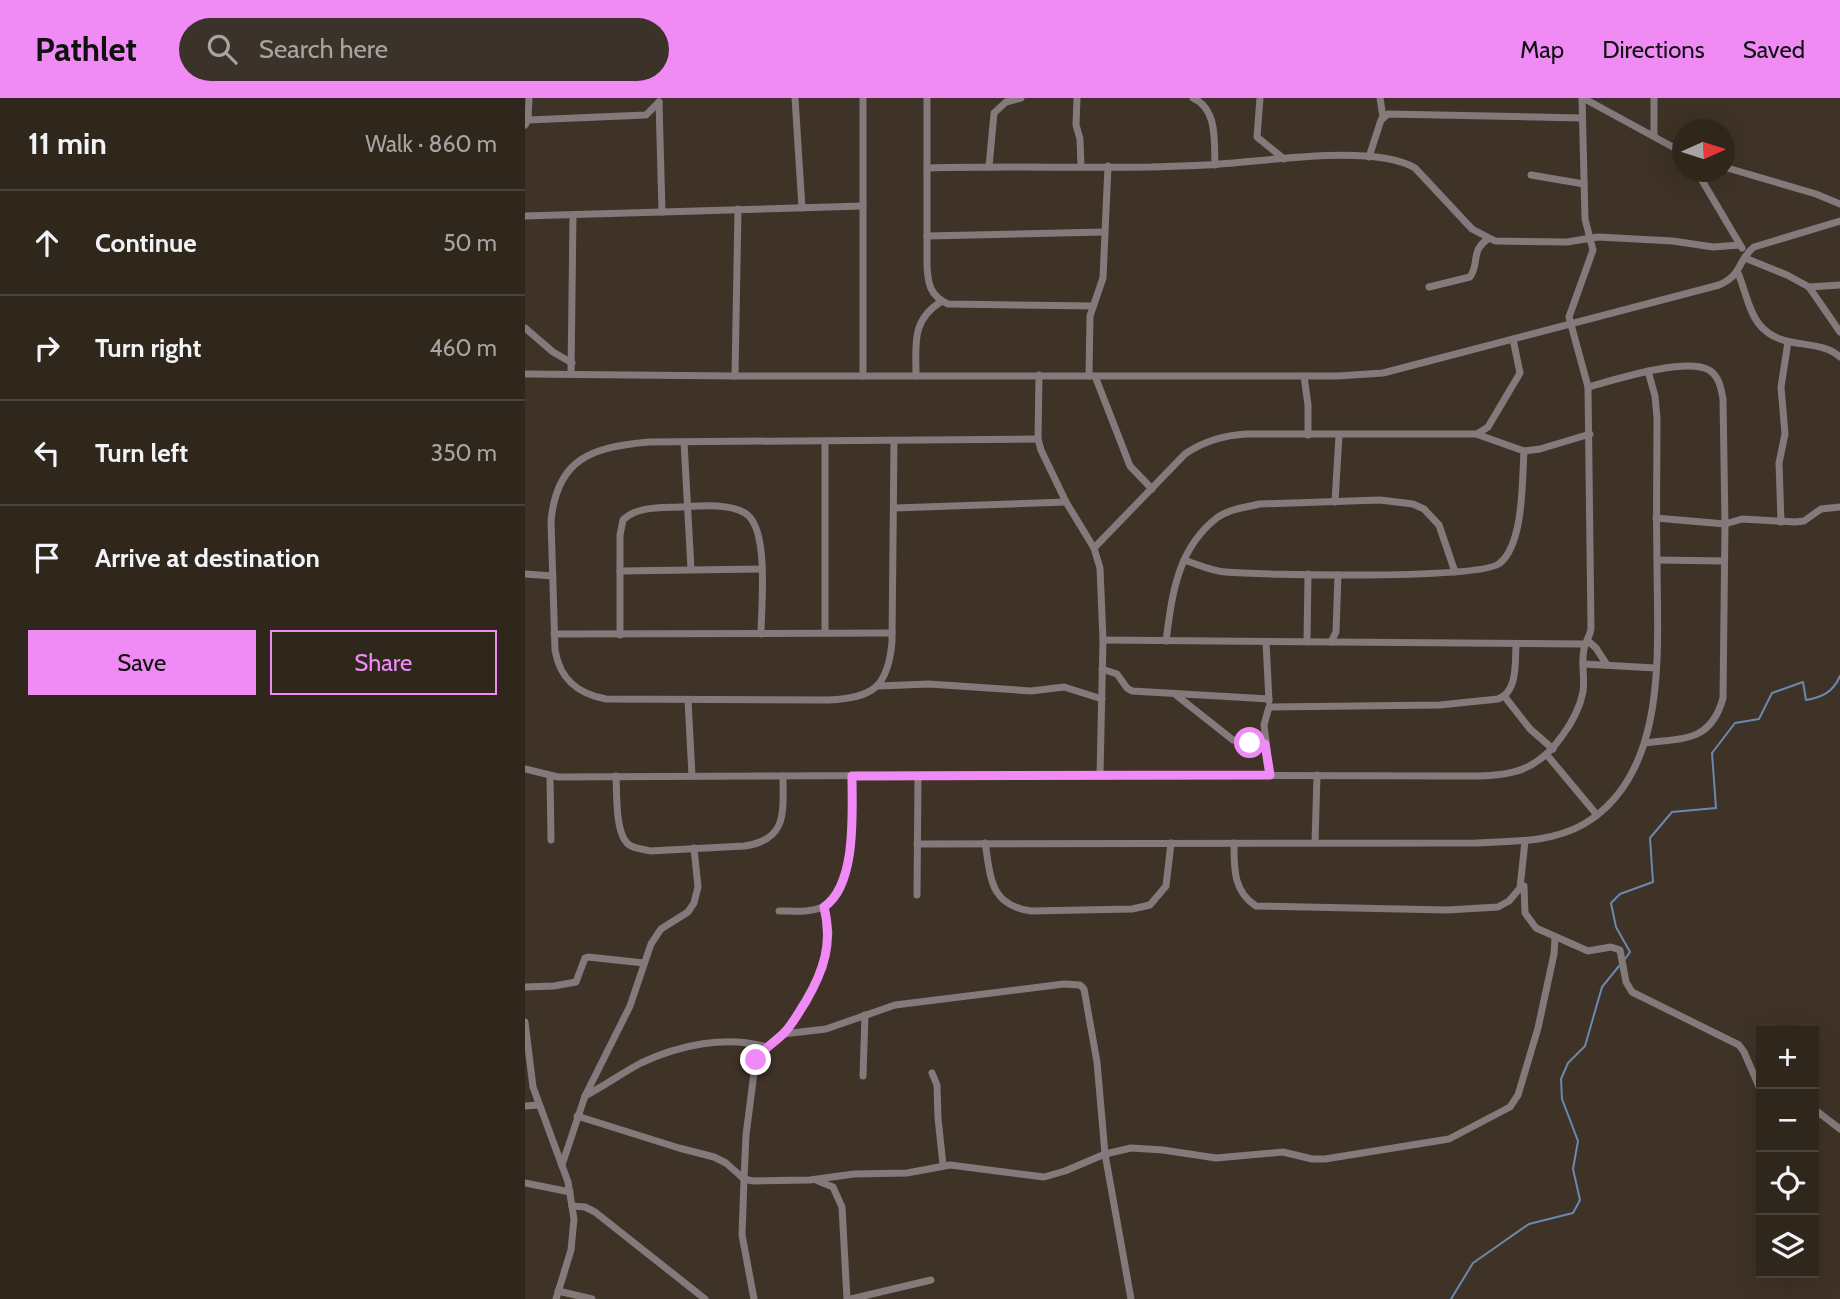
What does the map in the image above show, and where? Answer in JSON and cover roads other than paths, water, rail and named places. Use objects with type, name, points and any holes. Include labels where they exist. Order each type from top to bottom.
[{"type":"street","points":[[529,98],[526,122],[641,116],[650,113],[659,100]]},
{"type":"street","points":[[795,98],[802,208]]},
{"type":"street","points":[[863,98],[863,376]]},
{"type":"street","points":[[927,98],[927,284],[942,302]]},
{"type":"street","points":[[989,167],[993,113],[1006,102],[1021,98]]},
{"type":"street","points":[[1077,98],[1076,125],[1080,139],[1080,167]]},
{"type":"street","points":[[1193,98],[1204,104],[1211,118],[1215,165]]},
{"type":"street","points":[[1260,98],[1257,137],[1283,159]]},
{"type":"street","points":[[1369,157],[1383,117],[1380,98]]},
{"type":"street","points":[[525,769],[550,776],[1496,776],[1525,769],[1550,752],[1570,725],[1582,697],[1583,664],[1591,629],[1588,387],[1569,312],[1593,254],[1585,219],[1581,118],[1583,98],[1672,146]]},
{"type":"street","points":[[1654,98],[1654,136]]},
{"type":"street","points":[[659,100],[662,212]]},
{"type":"street","points":[[1383,117],[1391,114],[1581,118]]},
{"type":"street","points":[[927,168],[1215,165],[1338,156],[1396,159],[1415,168],[1472,229],[1488,239],[1544,243],[1598,237],[1663,240],[1716,247],[1740,245]]},
{"type":"street","points":[[1108,166],[1103,285],[1090,316],[1092,376],[1130,466],[1152,489]]},
{"type":"street","points":[[1735,170],[1817,194],[1840,204]]},
{"type":"street","points":[[1531,175],[1584,184]]},
{"type":"street","points":[[1703,182],[1746,256],[1809,287],[1840,332]]},
{"type":"street","points":[[525,216],[863,206]]},
{"type":"street","points":[[735,376],[738,209]]},
{"type":"street","points":[[571,374],[573,215]]},
{"type":"street","points":[[525,374],[1304,376],[1383,373],[1719,285],[1738,273],[1746,256],[1761,245],[1840,221]]},
{"type":"street","points":[[927,236],[1104,232]]},
{"type":"street","points":[[1429,287],[1472,275],[1476,251],[1488,239]]},
{"type":"street","points":[[1738,273],[1758,323],[1768,332],[1788,342],[1829,350],[1840,357]]},
{"type":"street","points":[[1809,287],[1840,285]]},
{"type":"street","points":[[916,376],[918,326],[926,311],[942,302],[960,305],[1093,306]]},
{"type":"street","points":[[525,328],[553,352],[572,363]]},
{"type":"street","points":[[1476,434],[1490,423],[1520,373],[1513,339]]},
{"type":"street","points":[[1781,522],[1779,463],[1786,434],[1780,387],[1788,342]]},
{"type":"street","points":[[1588,387],[1648,371],[1698,366],[1709,370],[1718,380],[1723,399],[1724,684],[1717,714],[1710,726],[1700,734],[1645,743]]},
{"type":"street","points":[[917,844],[1525,841],[1569,831],[1597,815],[1619,793],[1645,743],[1653,704],[1656,668],[1656,406],[1648,371]]},
{"type":"street","points":[[1039,375],[1038,439],[1041,450],[1066,502],[1094,548],[1102,582],[1100,775]]},
{"type":"street","points":[[1304,376],[1308,435]]},
{"type":"street","points":[[1094,548],[1185,454],[1212,440],[1237,434],[1476,434],[1524,451],[1590,434]]},
{"type":"street","points":[[1335,502],[1339,435]]},
{"type":"street","points":[[1038,439],[649,442],[601,449],[570,468],[559,483],[553,503],[552,576],[557,658],[560,668],[575,688],[590,696],[606,699],[840,700],[859,697],[878,686],[929,684],[1031,691],[1064,687],[1102,699]]},
{"type":"street","points":[[825,441],[825,633]]},
{"type":"street","points":[[878,686],[887,671],[892,634],[894,441]]},
{"type":"street","points":[[684,442],[691,569]]},
{"type":"street","points":[[1184,559],[1224,572],[1338,575],[1455,572],[1491,568],[1506,556],[1517,525],[1524,451]]},
{"type":"street","points":[[1166,641],[1175,581],[1184,559],[1200,535],[1218,517],[1260,504],[1393,500],[1418,506],[1439,525],[1455,572]]},
{"type":"street","points":[[895,508],[1066,502]]},
{"type":"street","points":[[620,635],[620,525],[626,517],[635,512],[688,506],[726,508],[743,512],[750,517],[760,537],[761,634]]},
{"type":"street","points":[[1657,518],[1725,524],[1736,520],[1800,522],[1817,510],[1840,507]]},
{"type":"street","points":[[1657,560],[1724,561]]},
{"type":"street","points":[[620,571],[761,569]]},
{"type":"street","points":[[525,574],[552,576]]},
{"type":"street","points":[[1307,642],[1308,574]]},
{"type":"street","points":[[1331,642],[1337,625],[1338,575]]},
{"type":"street","points":[[554,634],[892,634]]},
{"type":"street","points":[[1103,640],[1516,644],[1586,642],[1596,648],[1607,665]]},
{"type":"street","points":[[1266,642],[1269,703],[1264,725],[1270,775]]},
{"type":"street","points":[[1505,697],[1513,682],[1516,644]]},
{"type":"street","points":[[1583,664],[1656,668]]},
{"type":"street","points":[[1102,669],[1117,674],[1129,690],[1269,703],[1440,705],[1505,697]]},
{"type":"street","points":[[1175,694],[1233,740],[1265,744]]},
{"type":"street","points":[[1505,697],[1597,815]]},
{"type":"street","points":[[688,700],[692,776]]},
{"type":"street","points":[[1315,843],[1317,775]]},
{"type":"street","points":[[550,776],[551,840]]},
{"type":"street","points":[[616,776],[619,827],[624,839],[629,844],[650,850],[744,846],[758,844],[767,839],[778,830],[782,819],[783,776]]},
{"type":"street","points":[[779,911],[824,907],[833,901],[841,889],[848,870],[852,776]]},
{"type":"street","points":[[916,895],[918,776]]},
{"type":"street","points":[[1525,841],[1522,878],[1525,913],[1536,928],[1588,951],[1611,947],[1620,950],[1626,982],[1632,992],[1738,1045],[1744,1052],[1760,1089]]},
{"type":"street","points":[[985,844],[992,885],[998,896],[1016,908],[1031,911],[1132,909],[1150,905],[1166,886],[1171,843]]},
{"type":"street","points":[[1234,843],[1238,887],[1249,902],[1263,908],[1490,909],[1505,904],[1514,897],[1522,878]]},
{"type":"street","points":[[562,1165],[585,1096],[630,1006],[651,944],[661,929],[688,912],[694,903],[698,887],[694,848]]},
{"type":"street","points":[[754,1299],[742,1236],[744,1179],[754,1071],[756,1060],[783,1035],[801,1010],[823,968],[829,933],[824,907]]},
{"type":"street","points":[[577,1116],[720,1159],[744,1179],[767,1182],[855,1174],[907,1173],[943,1165],[972,1166],[1044,1177],[1123,1149],[1142,1148],[1216,1158],[1283,1152],[1325,1159],[1431,1144],[1461,1135],[1505,1111],[1518,1095],[1538,1028],[1555,938]]},
{"type":"street","points":[[525,987],[576,982],[585,958],[588,957],[644,964]]},
{"type":"street","points":[[783,1035],[826,1029],[911,1003],[1064,984],[1080,985],[1084,989],[1097,1062],[1105,1154],[1131,1299]]},
{"type":"street","points":[[863,1076],[865,1015]]},
{"type":"street","points":[[525,1022],[538,1105],[562,1165],[574,1219],[571,1250],[557,1295],[592,1299]]},
{"type":"street","points":[[585,1096],[641,1064],[697,1045],[738,1041],[767,1047]]},
{"type":"street","points":[[932,1073],[937,1084],[943,1165]]},
{"type":"street","points":[[525,1106],[538,1105]]},
{"type":"street","points":[[1819,1113],[1840,1129]]},
{"type":"street","points":[[810,1180],[825,1182],[833,1187],[842,1207],[849,1299],[931,1280]]},
{"type":"street","points":[[525,1183],[570,1192]]},
{"type":"street","points":[[572,1206],[585,1207],[595,1212],[705,1299]]},
{"type":"waterway","points":[[1625,959],[1630,952],[1616,927],[1611,903],[1620,894],[1653,882],[1650,838],[1672,812],[1716,808],[1712,753],[1735,723],[1759,719],[1772,693],[1803,682],[1806,700],[1812,699],[1831,690],[1840,676]]},
{"type":"waterway","points":[[1451,1299],[1473,1263],[1529,1224],[1573,1213],[1580,1200],[1573,1169],[1578,1141],[1562,1099],[1561,1079],[1568,1063],[1585,1046],[1602,987],[1619,966]]}]
